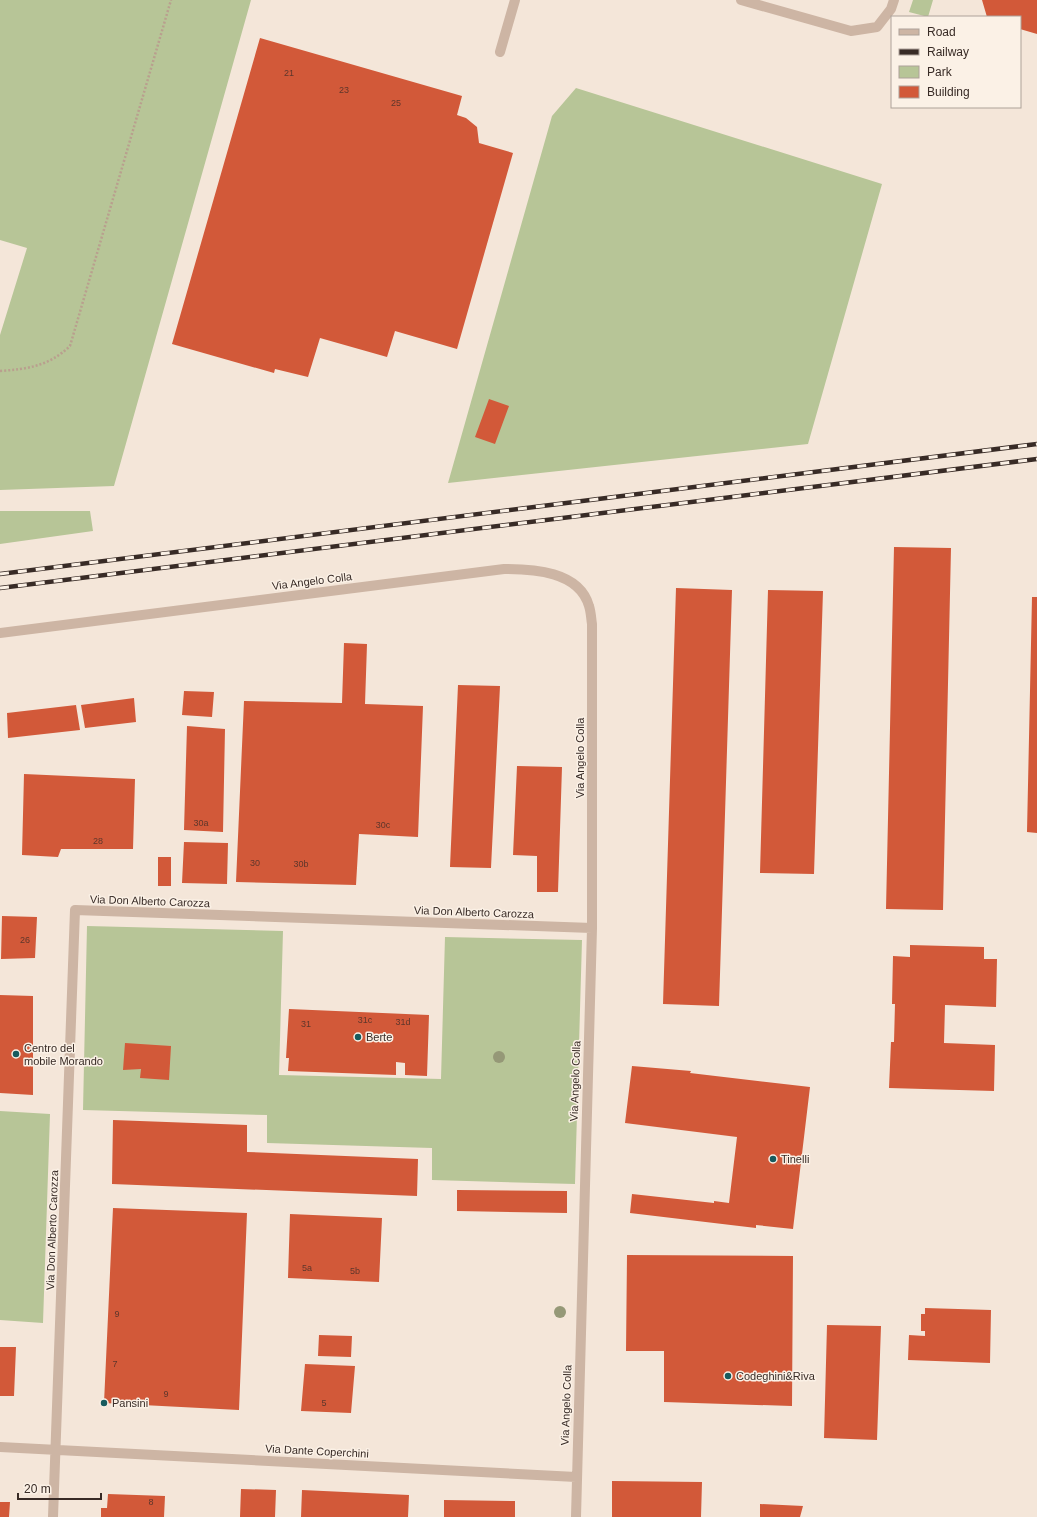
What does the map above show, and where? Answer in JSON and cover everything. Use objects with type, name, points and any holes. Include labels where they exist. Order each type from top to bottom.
[{"type":"street","points":[[500,52],[515,0]]},
{"type":"street","points":[[741,0],[851,31],[877,26],[891,10],[894,0]]},
{"type":"street","name":"Via Angelo Colla","points":[[0,633],[504,569],[530,569],[550,573],[568,581],[582,592],[589,605],[592,624],[592,928],[576,1517]]},
{"type":"street","name":"Via Don Alberto Carozza","points":[[53,1517],[75,910],[592,928]]},
{"type":"street","name":"Via Dante Coperchini","points":[[0,1447],[576,1477]]},
{"type":"path","points":[[0,371],[32,368],[60,356],[70,346],[171,0]]},
{"type":"green space","points":[[0,0],[251,0],[114,486],[0,490],[0,335],[27,248],[0,240]]},
{"type":"green space","points":[[913,0],[933,0],[928,16],[909,12]]},
{"type":"green space","points":[[576,88],[882,184],[808,444],[448,483],[552,116]]},
{"type":"green space","points":[[0,511],[90,511],[93,531],[0,544]]},
{"type":"green space","points":[[87,926],[283,931],[279,1075],[441,1079],[445,937],[582,940],[575,1184],[432,1180],[432,1148],[267,1143],[267,1115],[83,1110]]},
{"type":"green space","points":[[0,1111],[50,1114],[43,1323],[0,1320]]},
{"type":"building","points":[[982,0],[1037,0],[1037,34],[1021,29],[1021,16],[987,16]]},
{"type":"building","points":[[260,38],[462,96],[457,115],[466,118],[477,127],[479,143],[513,153],[457,349],[395,331],[387,357],[320,338],[308,377],[275,369],[274,373],[172,344]]},
{"type":"building","points":[[489,399],[509,406],[495,444],[475,437]]},
{"type":"building","points":[[894,547],[951,548],[943,910],[886,909]]},
{"type":"building","points":[[676,588],[732,590],[719,1006],[663,1004]]},
{"type":"building","points":[[768,590],[823,591],[814,874],[760,873]]},
{"type":"building","points":[[1032,597],[1037,597],[1037,833],[1027,832]]},
{"type":"building","points":[[344,643],[367,644],[365,704],[423,706],[418,837],[359,834],[356,885],[236,882],[244,701],[342,703]]},
{"type":"building","points":[[458,685],[500,686],[491,868],[450,867]]},
{"type":"building","points":[[184,691],[214,692],[212,717],[182,715]]},
{"type":"building","points":[[134,698],[136,722],[85,728],[81,705]]},
{"type":"building","points":[[76,705],[80,730],[8,738],[7,713]]},
{"type":"building","points":[[187,726],[225,729],[223,832],[184,830]]},
{"type":"building","points":[[517,766],[562,767],[558,892],[537,892],[537,856],[513,855]]},
{"type":"building","points":[[24,774],[135,779],[133,849],[61,849],[58,857],[22,855]]},
{"type":"building","points":[[184,842],[228,843],[227,884],[182,883]]},
{"type":"building","points":[[158,857],[171,857],[171,886],[158,886]]},
{"type":"building","points":[[2,916],[37,917],[35,958],[1,959]]},
{"type":"building","points":[[910,945],[984,947],[984,959],[997,959],[996,1007],[945,1005],[944,1043],[995,1045],[994,1091],[889,1088],[891,1042],[894,1042],[895,1004],[892,1004],[893,956],[910,957]]},
{"type":"building","name":"Centro del mobile Morando","points":[[0,995],[33,996],[33,1095],[0,1093]]},
{"type":"building","name":"Berte","points":[[289,1009],[429,1015],[427,1076],[405,1075],[405,1063],[396,1062],[396,1075],[288,1071],[289,1058],[286,1058]]},
{"type":"building","points":[[125,1043],[171,1046],[169,1080],[140,1078],[141,1069],[123,1070]]},
{"type":"building","points":[[632,1066],[691,1071],[690,1073],[810,1087],[793,1229],[756,1225],[756,1228],[630,1213],[632,1194],[714,1203],[714,1201],[729,1203],[737,1137],[625,1123]]},
{"type":"building","points":[[113,1120],[247,1125],[247,1152],[418,1159],[417,1196],[112,1184]]},
{"type":"building","points":[[457,1190],[567,1191],[567,1213],[457,1211]]},
{"type":"building","points":[[113,1208],[247,1213],[239,1410],[104,1403]]},
{"type":"building","points":[[290,1214],[382,1218],[379,1282],[288,1278]]},
{"type":"building","points":[[627,1255],[793,1256],[792,1406],[664,1402],[664,1351],[626,1351]]},
{"type":"building","points":[[925,1308],[991,1310],[990,1363],[908,1360],[909,1335],[925,1336],[925,1331],[921,1331],[921,1314],[925,1314]]},
{"type":"building","points":[[827,1325],[881,1326],[877,1440],[824,1438]]},
{"type":"building","points":[[319,1335],[352,1336],[351,1357],[318,1356]]},
{"type":"building","points":[[0,1347],[16,1347],[14,1396],[0,1396]]},
{"type":"building","points":[[305,1364],[355,1366],[351,1413],[301,1411]]},
{"type":"building","points":[[612,1481],[702,1482],[701,1517],[612,1517]]},
{"type":"building","points":[[241,1489],[276,1490],[275,1517],[240,1517]]},
{"type":"building","points":[[302,1490],[409,1495],[408,1517],[301,1517]]},
{"type":"building","points":[[108,1494],[165,1496],[164,1517],[101,1517],[101,1508],[107,1508]]},
{"type":"building","points":[[444,1500],[515,1501],[515,1517],[444,1517]]},
{"type":"building","points":[[0,1502],[10,1502],[9,1517],[0,1517]]},
{"type":"building","points":[[760,1504],[803,1506],[800,1517],[760,1517]]},
{"type":"railway","points":[[0,574],[1037,444]]},
{"type":"railway","points":[[0,588],[1037,459]]},
{"type":"place","name":"Berte","points":[[358,1037]]},
{"type":"place","name":"Centro del mobile Morando","points":[[16,1054]]},
{"type":"place","name":"Tinelli","points":[[773,1159]]},
{"type":"place","name":"Codeghini&Riva","points":[[728,1376]]},
{"type":"place","name":"Pansini","points":[[104,1403]]}]
